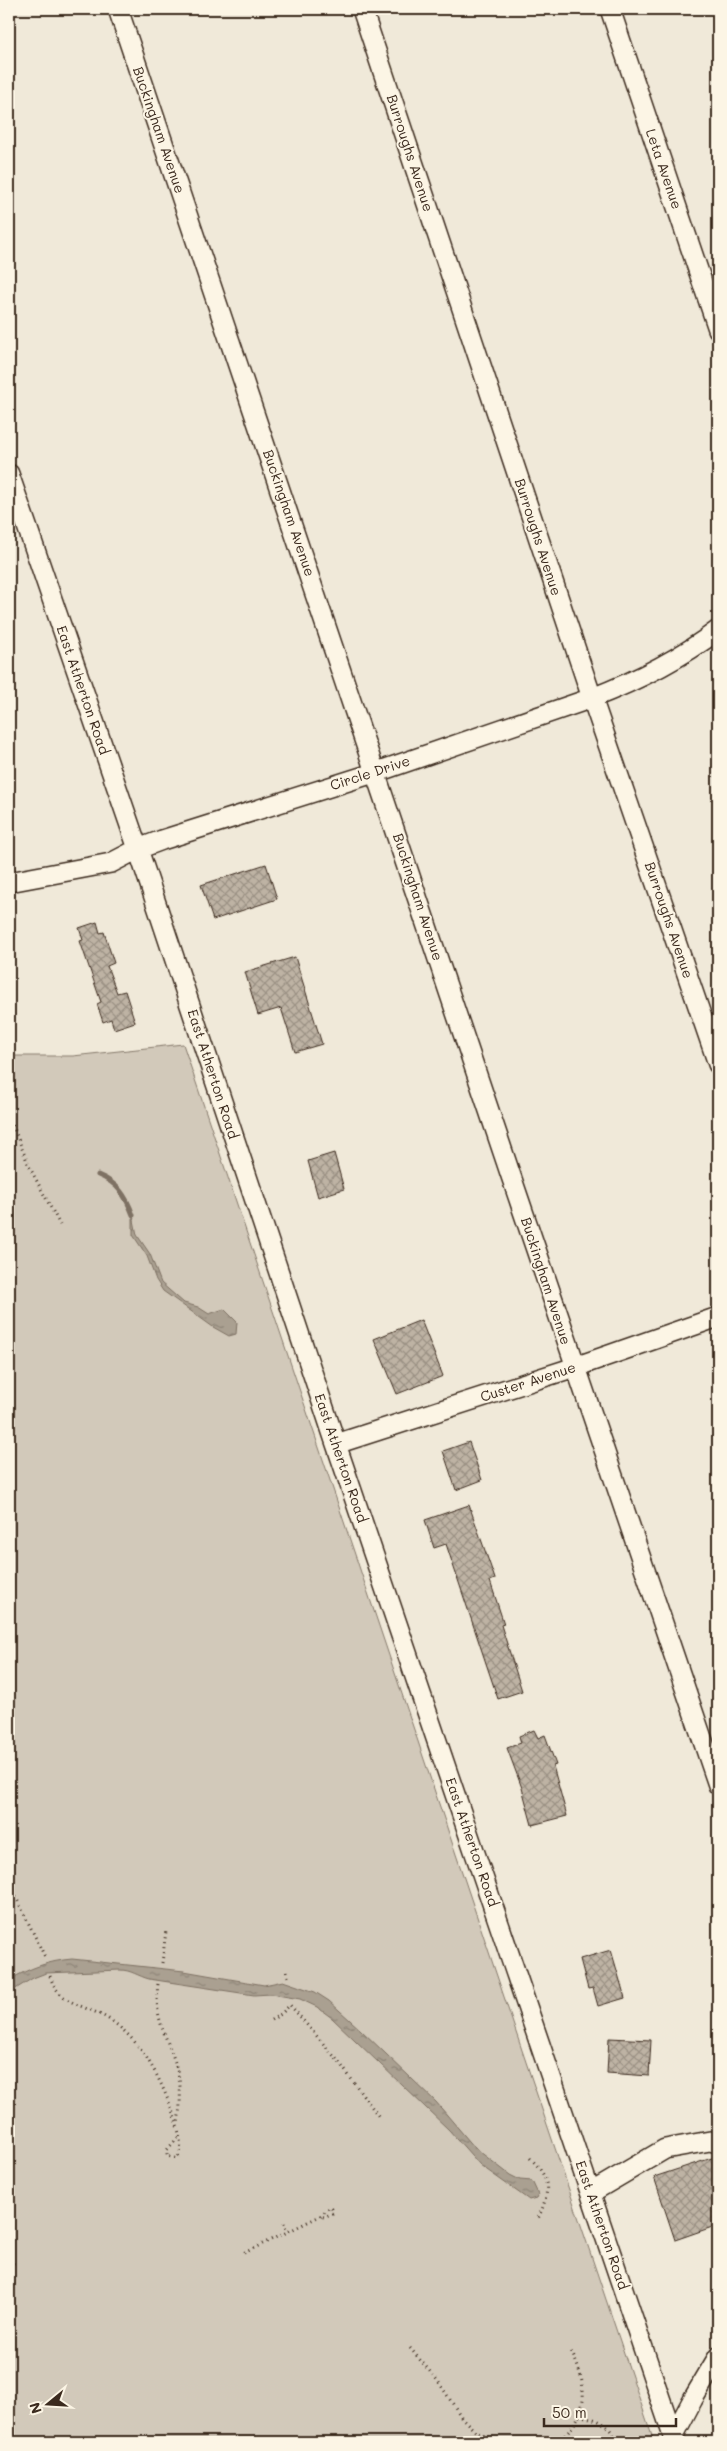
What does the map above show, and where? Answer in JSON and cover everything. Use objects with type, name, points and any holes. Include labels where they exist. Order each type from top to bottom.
[{"type":"street","name":"Buckingham Avenue","points":[[118,9],[575,1367],[718,1785]]},
{"type":"street","name":"Burroughs Avenue","points":[[362,9],[592,698],[718,1064]]},
{"type":"street","name":"Leta Avenue","points":[[610,9],[718,329]]},
{"type":"street","name":"East Atherton Road","points":[[9,474],[138,849],[336,1444],[592,2192],[674,2440]]},
{"type":"street","name":"Circle Drive","points":[[9,882],[111,863],[138,849],[376,772],[592,698],[616,689],[690,649],[718,630]]},
{"type":"street","name":"Custer Avenue","points":[[336,1444],[575,1367],[718,1316]]},
{"type":"street","points":[[592,2192],[665,2149],[710,2141],[718,2143]]},
{"type":"street","points":[[674,2440],[693,2399],[716,2365]]},
{"type":"path","points":[[9,1116],[29,1166],[60,1225]]},
{"type":"path","points":[[9,1884],[45,1957]]},
{"type":"path","points":[[162,1963],[166,1930]]},
{"type":"path","points":[[287,1971],[288,1978]]},
{"type":"path","points":[[50,1976],[52,1984],[64,1999],[110,2020],[137,2046],[159,2078],[177,2126],[179,2136],[180,2155],[177,2158],[170,2158],[167,2156],[166,2150],[179,2136]]},
{"type":"path","points":[[158,1984],[157,2014],[178,2075],[181,2100],[177,2126]]},
{"type":"path","points":[[271,2020],[290,2005],[339,2062],[378,2117]]},
{"type":"path","points":[[530,2158],[541,2168],[547,2183],[547,2199],[537,2221]]},
{"type":"path","points":[[244,2253],[320,2216]]},
{"type":"path","points":[[284,2223],[288,2232]]},
{"type":"path","points":[[9,2261],[16,2265]]},
{"type":"path","points":[[410,2348],[438,2381],[462,2418],[476,2432],[498,2442]]},
{"type":"path","points":[[557,2442],[576,2423],[584,2397],[583,2382],[578,2364],[570,2349]]},
{"type":"path","points":[[579,2416],[592,2418],[605,2425],[616,2442]]},
{"type":"shaded area","points":[[183,1044],[654,2442],[9,2442],[9,1056],[73,1056]]},
{"type":"water","points":[[133,1215],[137,1235],[150,1254],[161,1283],[184,1303],[198,1307],[209,1314],[224,1309],[237,1322],[236,1334],[229,1336],[213,1327],[163,1291],[156,1280],[147,1256],[133,1235]]},
{"type":"water","points":[[72,1959],[184,1971],[264,1985],[283,1981],[315,1992],[329,2001],[361,2030],[436,2102],[475,2148],[510,2175],[520,2180],[532,2181],[538,2194],[536,2198],[529,2200],[480,2165],[449,2130],[332,2018],[317,2007],[300,1999],[271,1994],[254,1995],[149,1979],[124,1970],[46,1973],[33,1978],[9,1993],[9,1980],[47,1963]]},
{"type":"building","points":[[266,864],[277,899],[213,920],[201,885]]},
{"type":"building","points":[[97,922],[100,933],[104,932],[114,963],[107,966],[117,993],[125,991],[135,1022],[114,1029],[111,1019],[103,1022],[97,1004],[101,1002],[80,941],[83,940],[79,928]]},
{"type":"building","points":[[295,957],[322,1044],[295,1052],[281,1008],[258,1015],[245,972]]},
{"type":"building","points":[[334,1153],[344,1189],[318,1197],[308,1161]]},
{"type":"building","points":[[421,1320],[443,1376],[397,1394],[374,1339]]},
{"type":"building","points":[[469,1442],[482,1480],[456,1490],[443,1451]]},
{"type":"building","points":[[469,1505],[495,1579],[490,1581],[504,1624],[501,1625],[522,1691],[498,1699],[446,1544],[434,1548],[425,1520]]},
{"type":"building","points":[[534,1730],[538,1738],[545,1735],[556,1765],[553,1766],[567,1816],[532,1825],[522,1788],[507,1748],[521,1743],[519,1736]]},
{"type":"building","points":[[611,1950],[625,1998],[598,2006],[593,1988],[588,1989],[580,1959]]},
{"type":"building","points":[[609,2038],[651,2040],[649,2076],[607,2073]]},
{"type":"building","points":[[718,2156],[718,2225],[675,2240],[654,2177]]},
{"type":"waterway","points":[[98,1175],[116,1186],[133,1215]]}]
